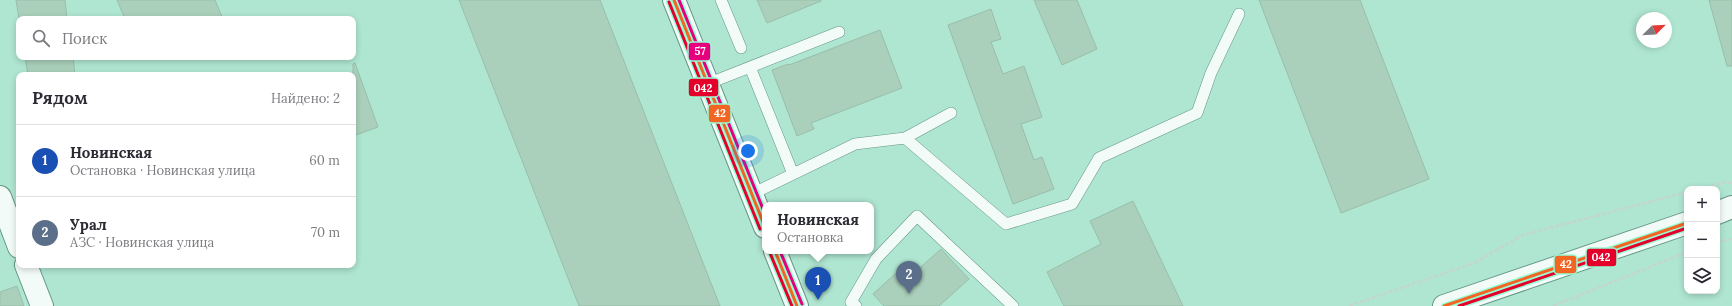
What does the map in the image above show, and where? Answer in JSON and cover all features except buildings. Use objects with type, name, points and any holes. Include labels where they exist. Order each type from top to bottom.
[{"type":"main road","points":[[674,0],[762,219]]},
{"type":"main road","points":[[0,197],[16,239]]},
{"type":"main road","points":[[1720,211],[1732,208]]},
{"type":"main road","points":[[1444,306],[1684,224]]},
{"type":"main road","points":[[776,254],[797,306]]},
{"type":"main road","points":[[27,268],[42,306]]},
{"type":"lane","points":[[721,0],[741,48]]},
{"type":"lane","points":[[905,138],[1006,224],[1072,204],[1099,158],[1197,113],[1210,73],[1239,14]]},
{"type":"lane","points":[[707,84],[839,32]]},
{"type":"lane","points":[[750,67],[793,174]]},
{"type":"lane","points":[[752,194],[855,144],[905,138],[951,113]]},
{"type":"lane","points":[[856,306],[851,302],[876,259],[917,216],[1013,306]]},
{"type":"path","points":[[1711,186],[1726,182],[1732,183]]},
{"type":"path","points":[[1349,306],[1474,263],[1523,235],[1684,193]]},
{"type":"path","points":[[1720,241],[1732,239]]},
{"type":"path","points":[[1553,306],[1684,253]]},
{"type":"transit line","name":"42","points":[[674,0],[762,220]]},
{"type":"transit line","name":"57","points":[[679,0],[762,207]]},
{"type":"transit line","name":"042","points":[[669,2],[760,229]]},
{"type":"transit line","name":"42","points":[[1444,306],[1684,224]]},
{"type":"transit line","name":"042","points":[[1459,306],[1684,229]]},
{"type":"transit line","name":"042","points":[[770,254],[792,306]]},
{"type":"transit line","name":"42","points":[[776,254],[797,306]]},
{"type":"transit line","name":"57","points":[[781,254],[802,304]]},
{"type":"place","name":"Урал","points":[[909,294]]},
{"type":"place","name":"Новинская","points":[[818,300]]}]
